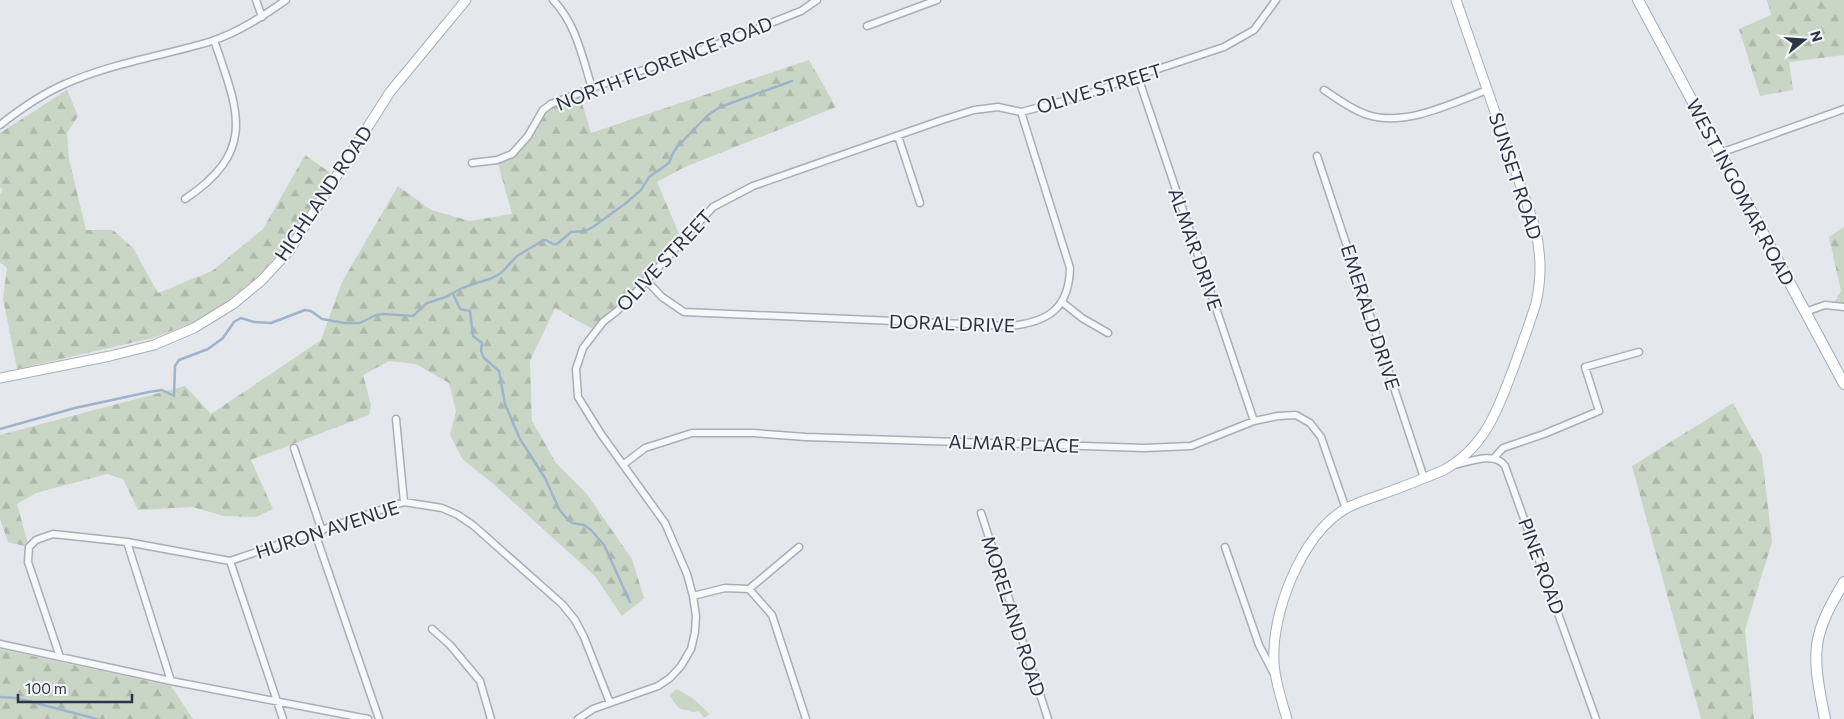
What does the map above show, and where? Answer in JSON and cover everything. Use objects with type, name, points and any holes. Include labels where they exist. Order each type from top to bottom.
[{"type":"main road","name":"WEST INGOMAR ROAD","points":[[1638,0],[1844,384]]},
{"type":"main road","points":[[1825,719],[1817,666],[1818,642],[1822,625],[1832,602],[1844,582]]},
{"type":"street","points":[[256,0],[262,17]]},
{"type":"street","points":[[1,122],[72,81],[111,67],[214,40],[262,17],[286,0]]},
{"type":"street","name":"HIGHLAND ROAD","points":[[0,378],[154,345],[194,328],[233,304],[261,281],[289,251],[390,92],[466,0]]},
{"type":"street","points":[[553,0],[563,11],[575,31],[592,88]]},
{"type":"street","name":"NORTH FLORENCE ROAD","points":[[472,163],[497,160],[512,154],[528,136],[543,110],[550,104],[726,42],[801,11],[817,0]]},
{"type":"street","points":[[867,26],[937,0]]},
{"type":"street","name":"OLIVE STREET","points":[[578,719],[594,709],[658,686],[681,666],[691,649],[696,616],[687,574],[665,522],[601,434],[578,397],[576,369],[582,348],[596,331],[714,207],[753,186],[974,110],[998,107],[1021,112],[1086,96],[1224,47],[1254,30],[1276,0]]},
{"type":"street","name":"SUNSET ROAD","points":[[1287,719],[1276,676],[1274,654],[1276,629],[1298,565],[1308,546],[1324,526],[1346,509],[1453,465],[1474,445],[1496,414],[1534,312],[1541,273],[1540,247],[1535,227],[1456,0]]},
{"type":"street","points":[[185,198],[203,186],[219,171],[229,153],[234,138],[236,124],[233,97],[214,40]]},
{"type":"street","name":"ALMAR DRIVE","points":[[1138,77],[1254,421]]},
{"type":"street","points":[[1324,90],[1359,112],[1387,119],[1418,114],[1487,90]]},
{"type":"street","points":[[1720,153],[1844,109]]},
{"type":"street","name":"DORAL DRIVE","points":[[646,280],[662,297],[684,312],[1010,326],[1029,324],[1042,320],[1062,302],[1070,286],[1070,268],[1021,112]]},
{"type":"street","points":[[898,136],[920,204]]},
{"type":"street","name":"EMERALD DRIVE","points":[[1317,156],[1424,478]]},
{"type":"street","points":[[1062,302],[1082,318],[1108,333]]},
{"type":"street","points":[[1805,312],[1825,305],[1844,307]]},
{"type":"street","points":[[1453,465],[1494,458],[1503,448],[1599,412],[1585,367],[1640,352]]},
{"type":"street","name":"ALMAR PLACE","points":[[624,464],[645,448],[692,433],[718,432],[806,437],[1144,448],[1191,446],[1254,421],[1278,416],[1296,416],[1310,423],[1322,437],[1346,509]]},
{"type":"street","points":[[396,418],[404,502]]},
{"type":"street","points":[[294,448],[379,719]]},
{"type":"street","name":"PINE ROAD","points":[[1494,458],[1503,462],[1508,471],[1596,719]]},
{"type":"street","name":"HURON AVENUE","points":[[60,657],[28,562],[29,547],[36,540],[53,534],[126,542],[230,561],[404,502],[442,508],[458,515],[496,544],[562,604],[575,620],[584,637],[610,703]]},
{"type":"street","name":"MORELAND ROAD","points":[[981,513],[1048,719]]},
{"type":"street","points":[[126,542],[171,680]]},
{"type":"street","points":[[693,596],[725,588],[749,589],[799,547]]},
{"type":"street","points":[[1225,547],[1259,645],[1276,676]]},
{"type":"street","points":[[230,561],[282,719]]},
{"type":"street","points":[[749,589],[772,616],[806,719]]},
{"type":"street","points":[[432,629],[450,644],[480,681],[491,719]]},
{"type":"street","points":[[0,644],[277,702],[368,719]]},
{"type":"green space","points":[[1767,0],[1844,0],[1844,55],[1789,62],[1793,90],[1760,96],[1739,29],[1771,15]]},
{"type":"green space","points":[[809,60],[836,107],[685,167],[657,182],[682,241],[596,331],[555,308],[530,361],[532,421],[556,463],[586,493],[632,559],[644,598],[622,616],[595,576],[490,481],[463,460],[450,435],[456,411],[449,383],[416,364],[389,361],[363,375],[371,405],[369,415],[251,460],[273,509],[256,517],[224,516],[192,507],[138,510],[123,479],[107,474],[36,493],[17,504],[29,547],[8,542],[0,519],[0,435],[185,386],[211,414],[321,340],[342,282],[398,186],[431,210],[470,221],[512,214],[497,160],[512,154],[543,110],[579,93],[591,133]]},
{"type":"green space","points":[[67,90],[78,116],[67,133],[69,159],[86,230],[113,230],[133,248],[158,293],[212,271],[263,229],[305,155],[332,174],[285,247],[254,280],[227,302],[190,324],[153,338],[17,369],[3,299],[7,268],[0,264],[0,194],[3,190],[0,187],[0,133]]},
{"type":"green space","points":[[1844,227],[1844,307],[1833,305],[1841,291],[1829,237]]},
{"type":"green space","points":[[1733,403],[1762,456],[1772,542],[1745,630],[1754,719],[1701,719],[1632,466]]},
{"type":"green space","points":[[0,649],[171,686],[193,719],[0,719]]},
{"type":"green space","points":[[676,689],[691,697],[710,714],[704,718],[699,711],[692,712],[679,708],[670,695]]},
{"type":"waterway","points":[[0,429],[75,408],[149,392],[162,390],[174,396],[175,366],[179,360],[208,349],[223,338],[234,322],[241,318],[254,322],[271,323],[305,310],[311,311],[322,319],[345,323],[360,323],[376,315],[383,314],[413,316],[427,303],[446,297],[462,288],[501,273],[517,256],[542,241],[546,240],[557,244],[571,232],[585,231],[593,227],[626,203],[641,190],[649,177],[669,163],[677,147],[708,115],[720,107],[792,81]]},
{"type":"waterway","points":[[453,294],[460,309],[470,311],[473,336],[482,343],[481,351],[484,358],[499,371],[505,404],[520,439],[545,478],[559,509],[572,523],[584,525],[591,530],[604,545],[630,602]]},
{"type":"waterway","points":[[0,697],[16,698],[97,719]]}]
